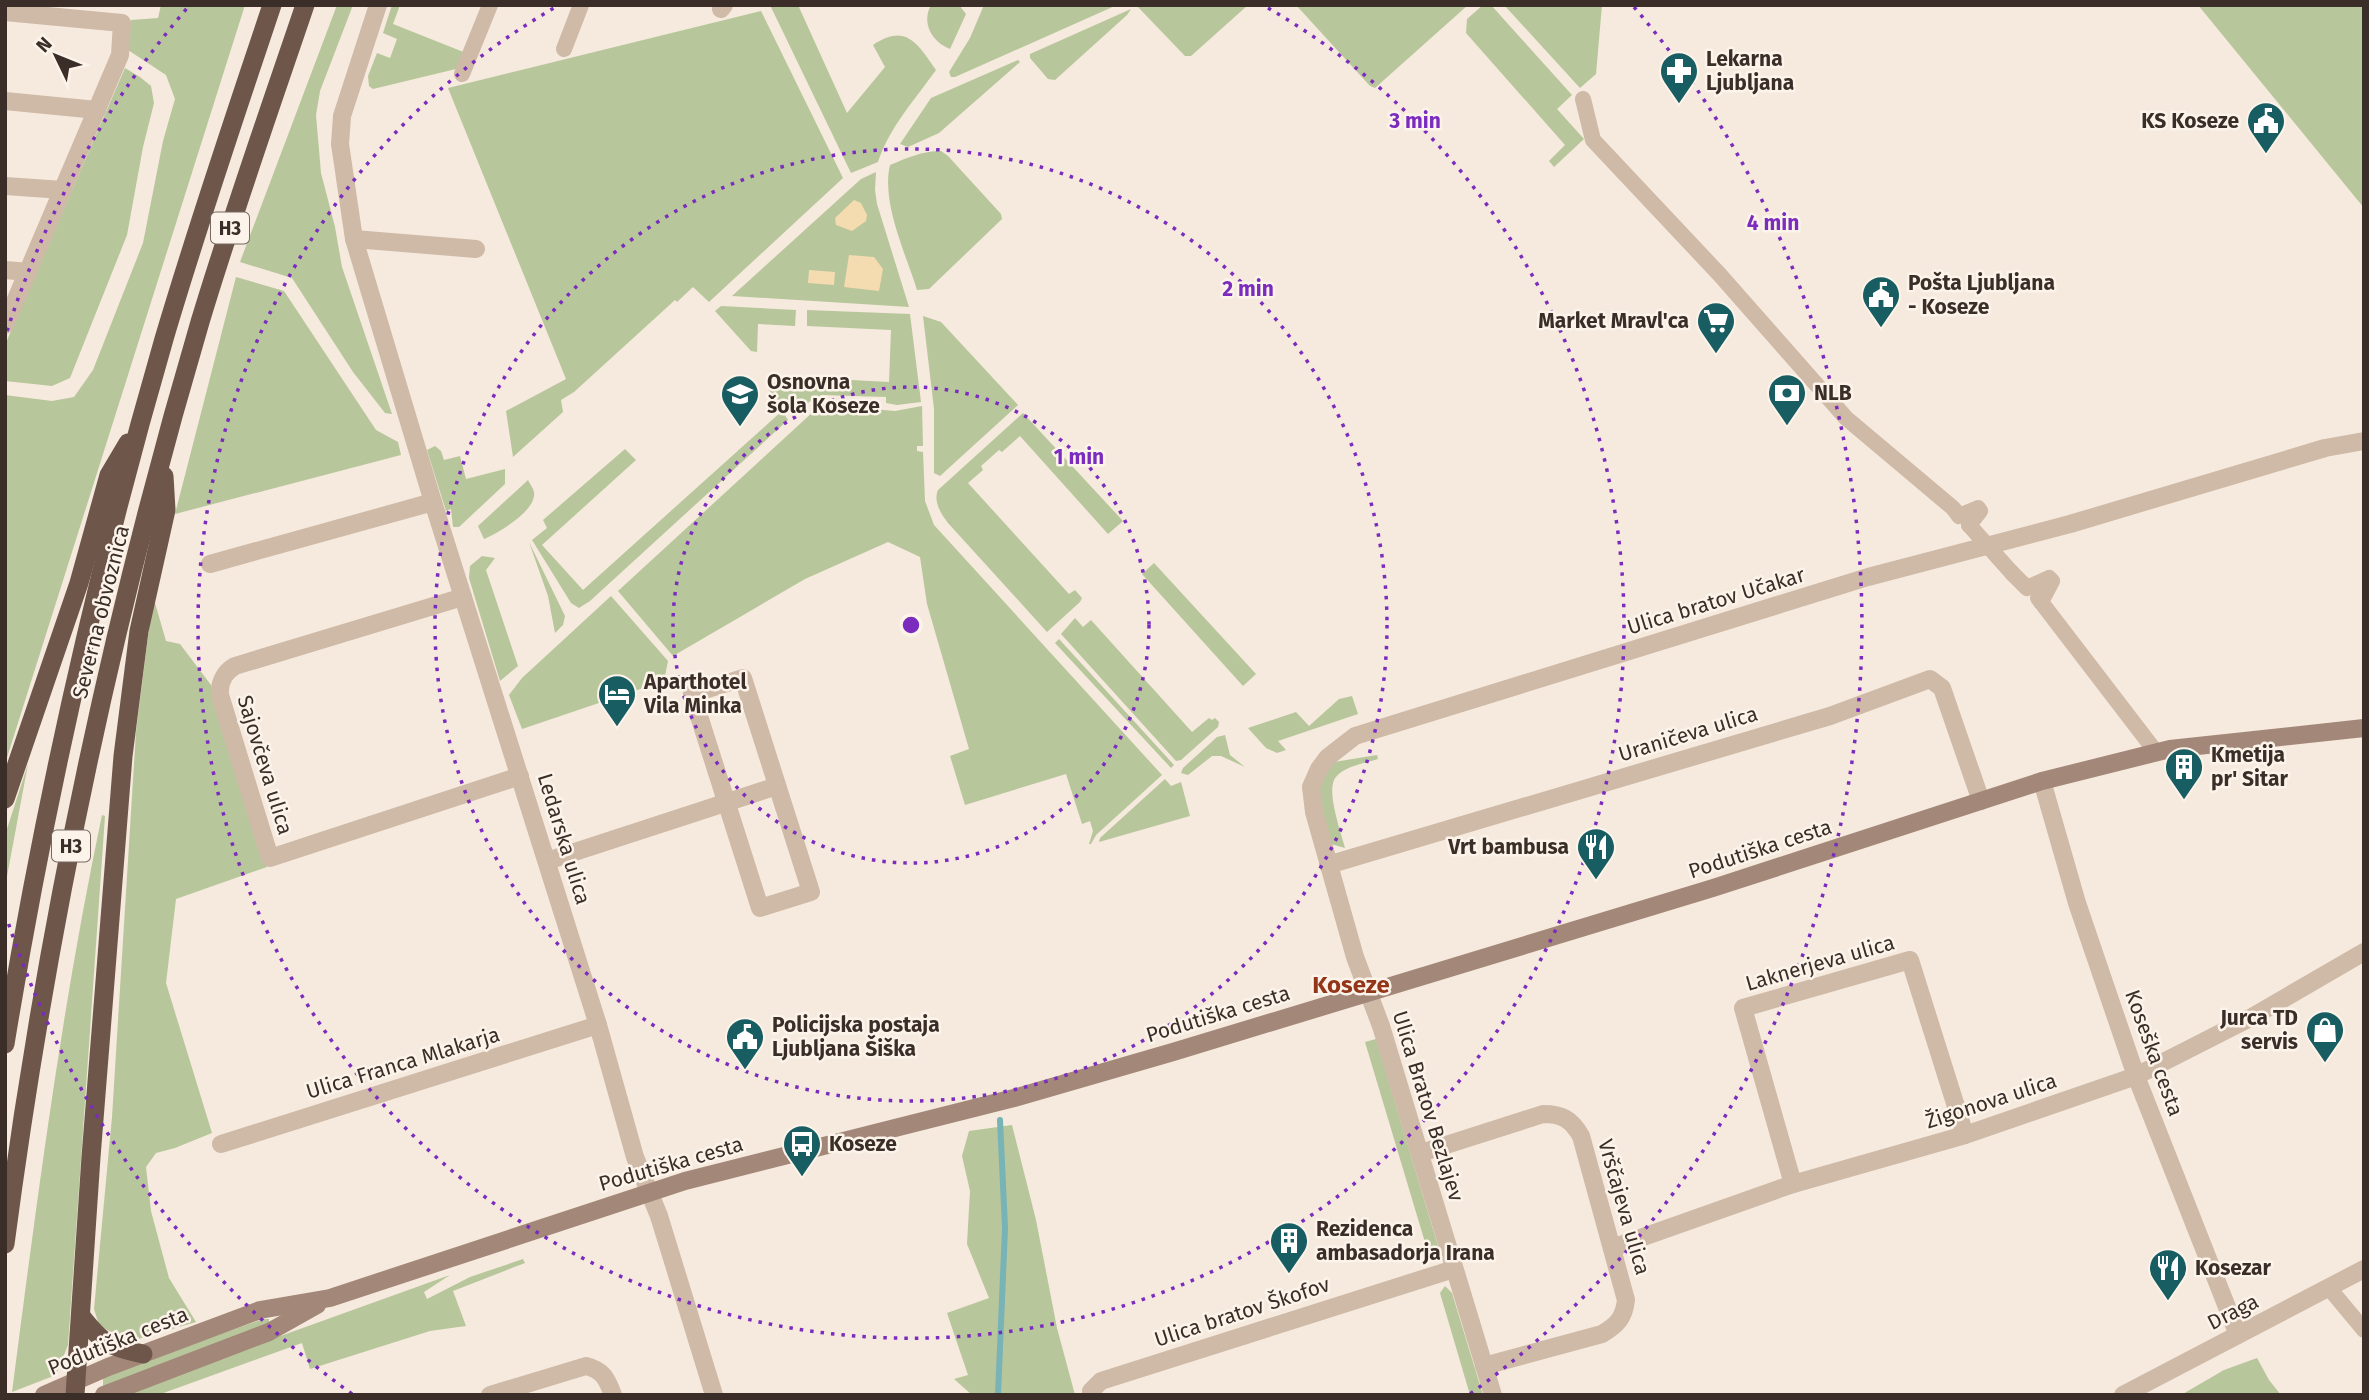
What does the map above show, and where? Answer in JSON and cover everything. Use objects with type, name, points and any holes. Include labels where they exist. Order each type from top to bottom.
[{"type":"highway","name":"Severna obvoznica","points":[[5,1044],[38,862],[75,686],[140,424],[196,233],[272,5]]},
{"type":"highway","name":"Severna obvoznica","points":[[5,1244],[32,1063],[66,870],[111,661],[163,454],[209,296],[305,5]]},
{"type":"highway","points":[[5,799],[79,583],[109,475],[140,424]]},
{"type":"highway","points":[[71,1387],[81,1316],[123,756],[139,632],[166,510],[163,454]]},
{"type":"highway","points":[[81,1316],[104,1343],[143,1354]]},
{"type":"main road","name":"Podutiška cesta","points":[[44,1395],[71,1387],[143,1354],[260,1310],[330,1298],[649,1191],[1014,1098],[1713,888],[2042,781],[2156,752],[2364,729]]},
{"type":"main road","name":"Podutiška cesta","points":[[104,1395],[269,1332],[330,1298]]},
{"type":"street","name":"Ledarska ulica","points":[[378,5],[342,116],[340,144],[354,239],[433,502],[598,1025],[635,1157],[659,1216],[714,1395]]},
{"type":"street","points":[[461,74],[489,5]]},
{"type":"street","points":[[564,49],[581,5]]},
{"type":"street","points":[[5,12],[121,23],[120,55],[5,325]]},
{"type":"street","points":[[1583,99],[1593,140],[1720,275],[1846,418],[1953,508],[1959,516],[1978,508],[1980,511],[1969,525],[2027,588],[2049,578],[2052,581],[2039,600],[2156,752]]},
{"type":"street","points":[[5,101],[97,110]]},
{"type":"street","points":[[5,186],[63,190]]},
{"type":"street","points":[[354,239],[476,249]]},
{"type":"street","points":[[5,270],[29,272]]},
{"type":"street","name":"Ulica bratov Učakar","points":[[1368,992],[1328,865],[1314,812],[1311,787],[1328,757],[1355,736],[1868,577],[2004,541],[2325,448],[2364,441]]},
{"type":"street","points":[[210,564],[433,502]]},
{"type":"street","name":"Sajovčeva ulica","points":[[463,597],[228,670],[219,686],[219,695],[270,858],[520,776]]},
{"type":"street","points":[[743,678],[811,892],[760,908],[727,803],[692,694],[743,678]]},
{"type":"street","name":"Uraničeva ulica","points":[[1328,865],[1830,716],[1930,679],[1942,688],[1981,801]]},
{"type":"street","name":"Koseška cesta","points":[[2042,781],[2077,903],[2136,1076],[2238,1335]]},
{"type":"street","points":[[547,861],[777,786]]},
{"type":"street","name":"Žigonova ulica","points":[[1612,1248],[1793,1184],[1965,1135],[2136,1076],[2252,1017],[2364,951]]},
{"type":"street","name":"Laknerjeva ulica","points":[[1793,1184],[1743,1008],[1846,978],[1910,960],[1965,1135]]},
{"type":"street","name":"Ulica Bratov Bezlajev","points":[[1368,992],[1381,1026],[1493,1395]]},
{"type":"street","name":"Ulica Franca Mlakarja","points":[[221,1144],[598,1025]]},
{"type":"street","name":"Vrščajeva ulica","points":[[1420,1153],[1543,1114],[1559,1114],[1573,1122],[1581,1136],[1626,1300],[1624,1314],[1616,1326],[1601,1335],[1484,1366]]},
{"type":"street","name":"Ulica bratov Škofov","points":[[1091,1395],[1091,1391],[1101,1381],[1454,1269]]},
{"type":"street","name":"Draga","points":[[2123,1395],[2364,1269]]},
{"type":"street","points":[[2329,1288],[2364,1330]]},
{"type":"street","points":[[490,1395],[586,1366],[596,1368],[604,1376],[612,1395]]},
{"type":"green space","points":[[161,5],[245,5],[5,764],[5,395],[52,401],[74,397],[93,370],[143,243],[163,141],[175,99],[166,75],[128,50],[131,20],[158,18]]},
{"type":"green space","points":[[337,5],[353,5],[320,91],[316,115],[321,173],[342,267],[392,414],[385,413],[353,372],[292,278],[240,262]]},
{"type":"green space","points":[[392,5],[400,5],[393,24],[466,53],[460,68],[373,89],[369,86],[368,76],[377,53],[390,58],[397,39],[383,33]]},
{"type":"green space","points":[[770,5],[798,5],[847,113],[885,67],[873,45],[884,39],[902,36],[910,39],[936,70],[896,125],[878,162],[851,173]]},
{"type":"green space","points":[[931,5],[959,5],[966,14],[950,49],[938,42],[930,31],[927,18]]},
{"type":"green space","points":[[984,5],[1117,5],[951,77],[949,72],[970,38]]},
{"type":"green space","points":[[1248,5],[1191,56],[1185,56],[1137,6]]},
{"type":"green space","points":[[1296,5],[1468,5],[1375,88],[1370,86]]},
{"type":"green space","points":[[1483,5],[1491,5],[1572,95],[1557,109],[1584,139],[1554,167],[1549,161],[1565,145],[1466,33],[1467,19]]},
{"type":"green space","points":[[1504,5],[1602,5],[1596,74],[1580,88]]},
{"type":"green space","points":[[2198,5],[2364,5],[2364,208]]},
{"type":"green space","points":[[1131,9],[1055,80],[1048,79],[1030,58],[1030,54]]},
{"type":"green space","points":[[761,11],[843,178],[709,302],[693,287],[677,302],[675,300],[574,392],[561,400],[563,412],[513,457],[506,411],[566,379],[448,88]]},
{"type":"green space","points":[[1018,60],[1020,62],[939,133],[908,147],[900,144],[931,98]]},
{"type":"green space","points":[[125,68],[151,86],[154,103],[127,235],[70,378],[52,386],[5,381],[5,345]]},
{"type":"green space","points":[[941,151],[1001,214],[1002,219],[929,289],[917,290],[892,212],[888,180],[890,165],[909,157]]},
{"type":"green space","points":[[876,172],[877,204],[909,307],[732,296],[861,179]]},
{"type":"green space","points":[[236,277],[284,291],[376,430],[398,442],[401,455],[175,514]]},
{"type":"green space","points":[[721,306],[796,310],[795,326],[758,324],[757,352],[751,351],[715,311]]},
{"type":"green space","points":[[807,310],[910,314],[921,402],[897,405],[886,403],[886,397],[822,395],[793,416],[768,389],[775,382],[776,376],[889,382],[891,330],[807,326]]},
{"type":"green space","points":[[923,316],[941,322],[1018,405],[940,476],[934,473],[934,409]]},
{"type":"green space","points":[[825,405],[895,411],[922,406],[923,446],[917,446],[917,451],[923,452],[925,501],[934,525],[1162,775],[1096,835],[1091,844],[1093,831],[1090,821],[1082,824],[1066,774],[965,805],[950,756],[969,749],[927,604],[920,557],[888,542],[805,579],[673,656],[618,591],[814,411]]},
{"type":"green space","points":[[782,411],[788,420],[590,601],[579,608],[571,603],[532,540],[547,528],[543,520],[625,449],[636,460],[542,545],[583,590]]},
{"type":"green space","points":[[1023,413],[1123,521],[1108,534],[1020,436],[981,466],[983,470],[968,483],[1069,594],[1075,590],[1082,598],[1047,632],[948,523],[940,512],[936,499],[938,490]]},
{"type":"green space","points":[[435,446],[441,451],[444,460],[460,456],[466,479],[505,469],[505,484],[459,527],[453,527],[451,509],[446,511],[427,450]]},
{"type":"green space","points":[[528,480],[534,494],[527,509],[505,527],[484,539],[478,526]]},
{"type":"green space","points":[[529,542],[565,616],[563,625],[555,633],[548,596]]},
{"type":"green space","points":[[482,556],[495,558],[486,570],[518,666],[500,681],[469,578],[470,566]]},
{"type":"green space","points":[[1154,563],[1256,674],[1243,686],[1142,574]]},
{"type":"green space","points":[[153,596],[166,641],[180,644],[211,685],[216,709],[267,867],[176,899],[166,983],[212,1133],[156,1153],[146,1167],[151,1211],[169,1278],[196,1322],[128,1342],[99,1325],[94,1309],[112,1117],[136,732]]},
{"type":"green space","points":[[611,596],[668,661],[664,681],[522,729],[509,695],[522,678]]},
{"type":"green space","points":[[1075,618],[1083,627],[1091,620],[1192,732],[1209,718],[1215,718],[1219,722],[1218,727],[1181,760],[1176,761],[1061,634]]},
{"type":"green space","points":[[1059,639],[1174,765],[1171,768],[1055,643]]},
{"type":"green space","points":[[1352,696],[1358,714],[1278,741],[1286,750],[1277,753],[1266,748],[1248,728],[1296,712],[1309,726],[1339,699]]},
{"type":"green space","points":[[1225,735],[1230,755],[1245,767],[1221,756],[1212,756],[1188,775],[1181,773],[1183,768],[1217,737]]},
{"type":"green space","points":[[1377,755],[1378,759],[1350,768],[1336,777],[1332,791],[1333,801],[1345,848],[1331,844],[1318,810],[1320,781],[1334,762]]},
{"type":"green space","points":[[28,764],[5,887],[5,835]]},
{"type":"green space","points":[[1165,779],[1171,786],[1181,782],[1190,816],[1099,842],[1100,838]]},
{"type":"green space","points":[[102,815],[105,816],[68,1345],[56,1375],[12,1392],[63,1030]]},
{"type":"green space","points":[[1376,1039],[1439,1249],[1438,1261],[1430,1259],[1365,1042]]},
{"type":"green space","points":[[1012,1125],[1036,1220],[1057,1328],[1075,1395],[972,1395],[954,1379],[968,1375],[947,1313],[989,1298],[967,1244],[970,1191],[962,1156],[969,1131]]},
{"type":"green space","points":[[523,1259],[525,1263],[453,1291],[466,1326],[430,1331],[310,1369],[302,1343],[158,1395],[126,1395],[236,1352],[450,1275],[424,1292],[427,1299],[470,1277]]},
{"type":"green space","points":[[1445,1286],[1452,1293],[1483,1395],[1470,1395],[1440,1293]]},
{"type":"green space","points":[[269,1319],[269,1323],[103,1390],[103,1375]]},
{"type":"green space","points":[[2257,1358],[2281,1395],[2181,1395],[2224,1370]]},
{"type":"sand","points":[[854,200],[861,203],[867,215],[866,221],[852,231],[836,225],[835,218]]},
{"type":"sand","points":[[849,255],[874,257],[883,269],[879,291],[844,287]]},
{"type":"sand","points":[[809,270],[835,272],[834,285],[808,283]]},
{"type":"waterway","points":[[998,1395],[1005,1228],[1000,1120]]},
{"type":"place","name":"Lekarna Ljubljana","points":[[1679,105]]},
{"type":"place","name":"KS Koseze","points":[[2266,155]]},
{"type":"place","name":"Pošta Ljubljana - Koseze","points":[[1881,329]]},
{"type":"place","name":"Market Mravl'ca","points":[[1716,355]]},
{"type":"place","name":"NLB","points":[[1787,427]]},
{"type":"place","name":"Osnovna šola Koseze","points":[[740,428]]},
{"type":"place","name":"Aparthotel Vila Minka","points":[[617,728]]},
{"type":"place","name":"Kmetija pr' Sitar","points":[[2184,801]]},
{"type":"place","name":"Vrt bambusa","points":[[1596,881]]},
{"type":"place","name":"Jurca TD servis","points":[[2325,1064]]},
{"type":"place","name":"Policijska postaja Ljubljana Šiška","points":[[745,1071]]},
{"type":"place","name":"Koseze","points":[[802,1178]]},
{"type":"place","name":"Rezidenca ambasadorja Irana","points":[[1289,1275]]},
{"type":"place","name":"Kosezar","points":[[2168,1302]]},
{"type":"district","name":"Koseze","points":[[1351,985]]}]
